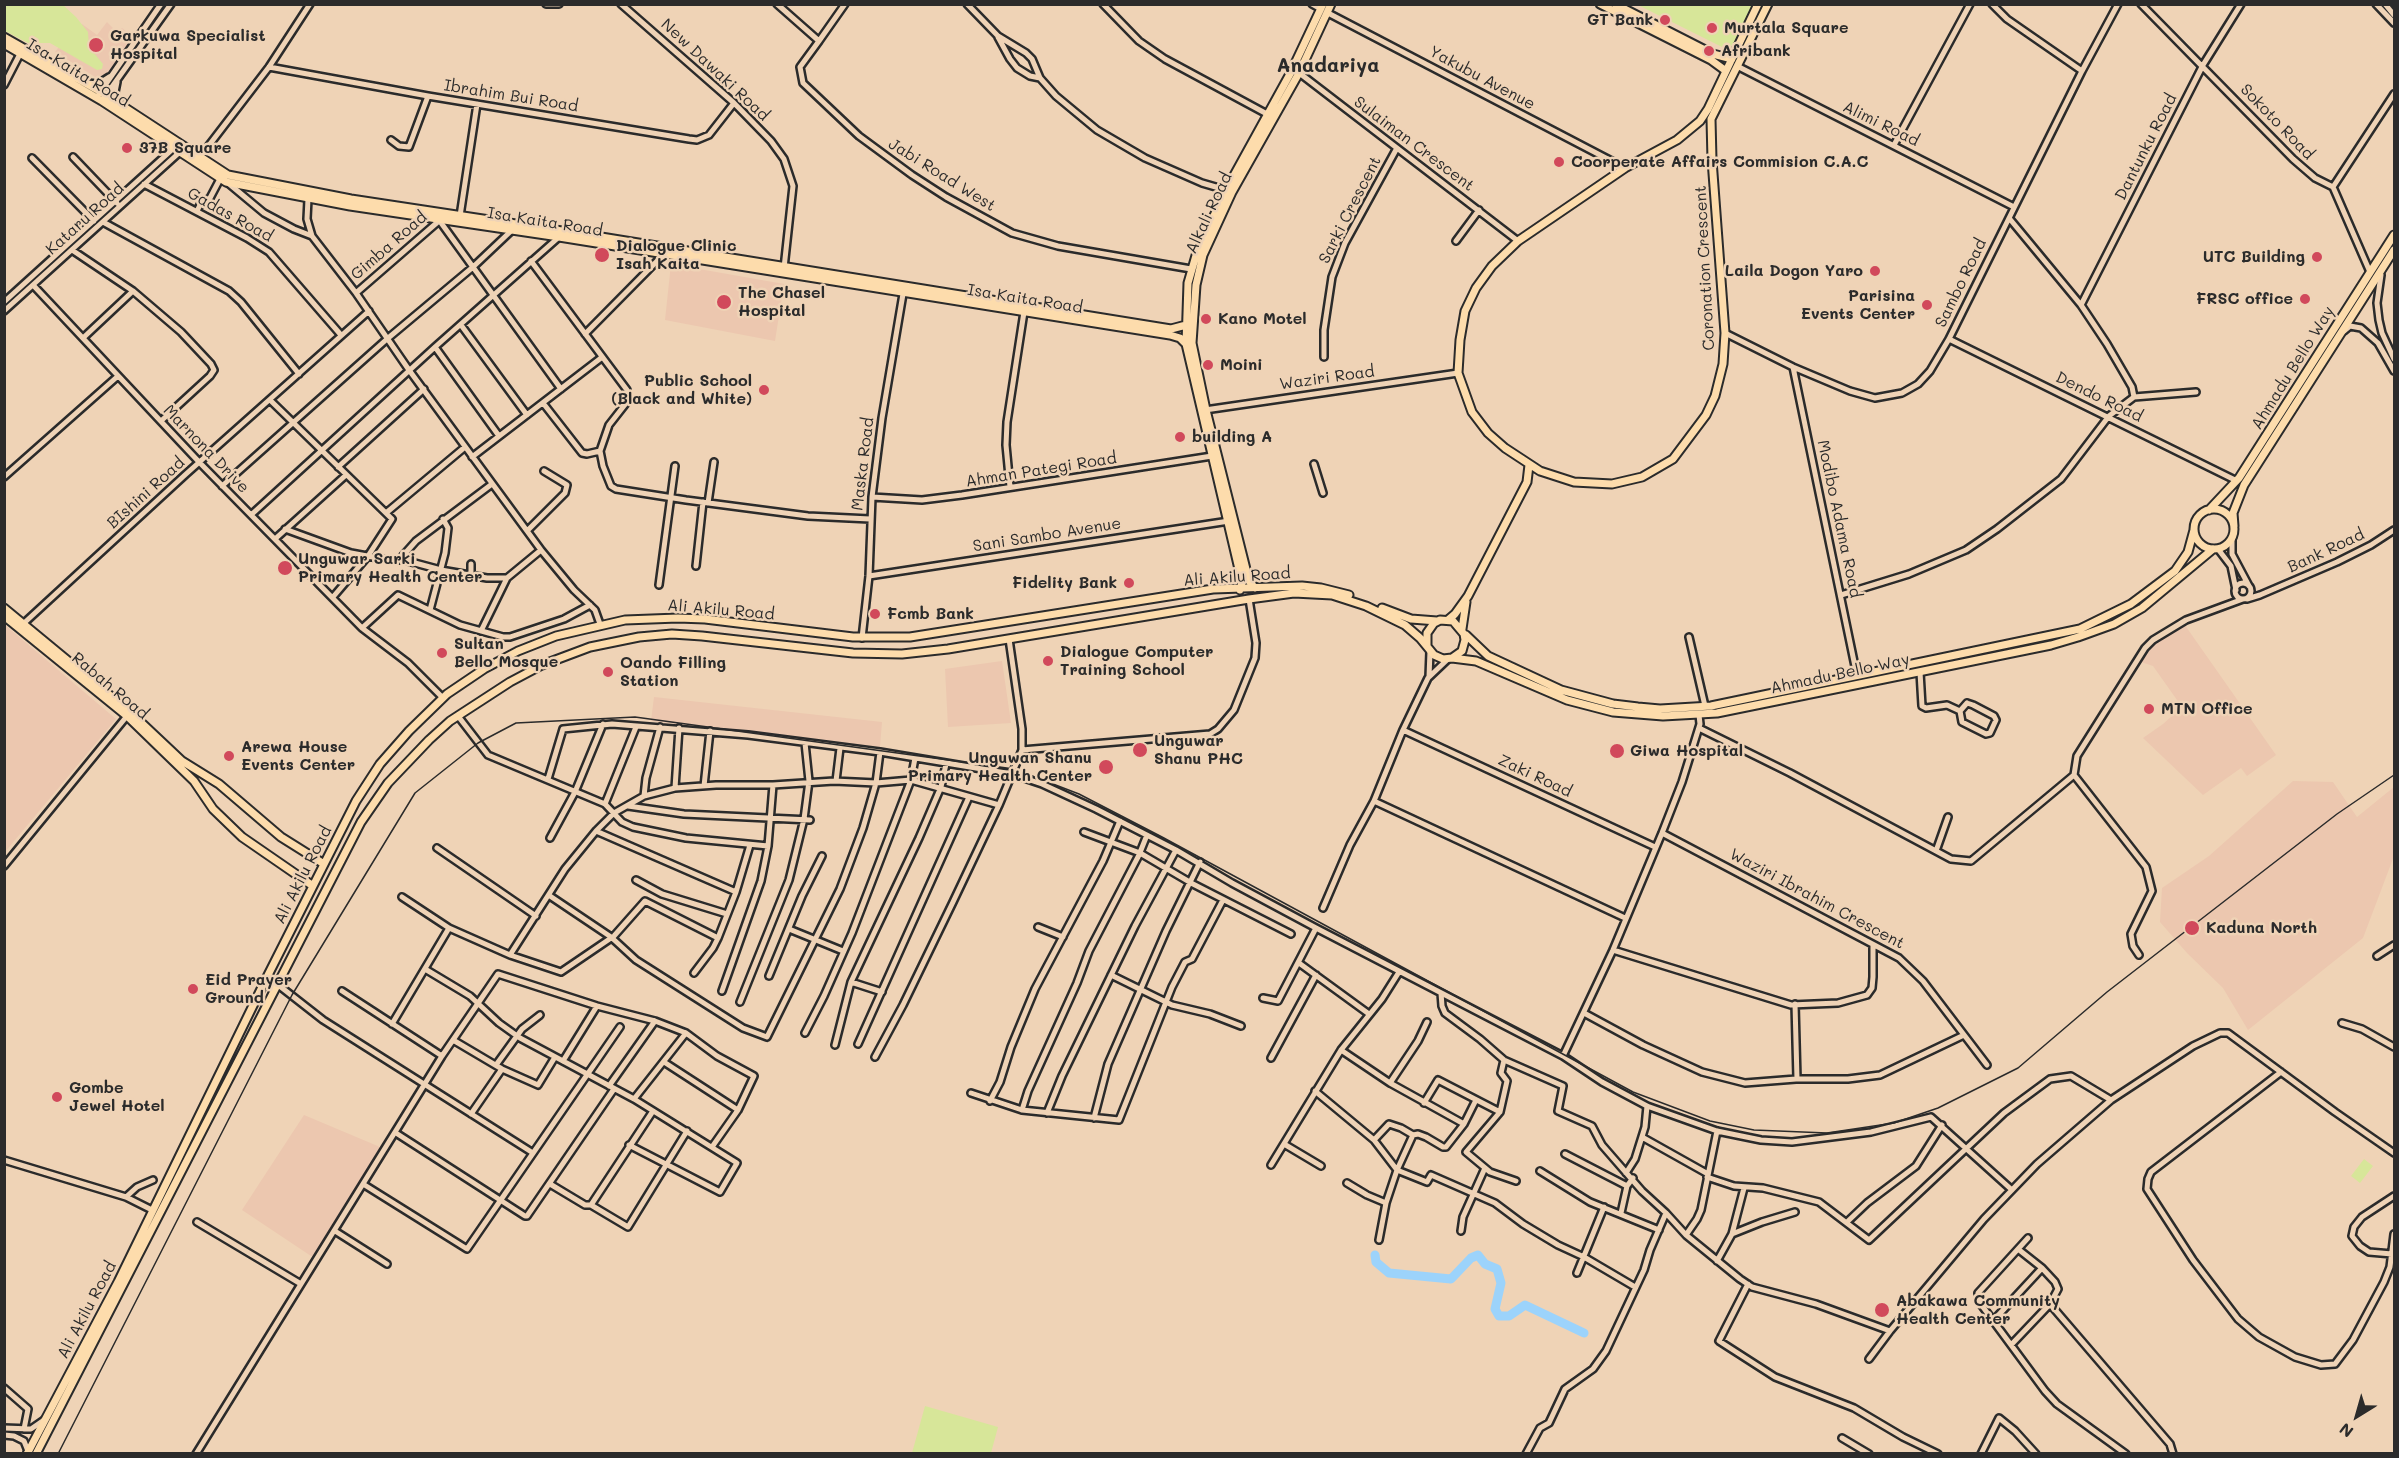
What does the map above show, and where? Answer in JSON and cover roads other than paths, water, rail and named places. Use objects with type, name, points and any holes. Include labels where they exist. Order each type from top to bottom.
[{"type":"main road","name":"Alkali Road","points":[[1240,590],[1242,582],[1212,456],[1192,343],[1195,294],[1200,262],[1232,192],[1296,70],[1324,9],[1331,4]]},
{"type":"main road","points":[[1600,4],[1711,60],[1726,71]]},
{"type":"main road","points":[[1615,4],[1713,54],[1732,59]]},
{"type":"main road","name":"Coronation Crescent","points":[[1758,4],[1708,109],[1700,121],[1677,140],[1625,168],[1518,241],[1492,266],[1476,288],[1465,311],[1458,373],[1472,412],[1488,433],[1540,471],[1574,482],[1612,484],[1642,477],[1673,459],[1706,416],[1715,396],[1723,364],[1725,333],[1711,125],[1713,113],[1768,4]]},
{"type":"main road","name":"Isa Kaita Road","points":[[4,37],[87,83],[101,97],[118,103],[223,180],[308,199],[460,216],[903,294],[1087,319],[1171,328],[1186,325]]},
{"type":"main road","name":"Isa Kaita Road","points":[[4,44],[101,97],[179,148],[200,157],[228,175],[351,203],[440,220],[511,231],[538,231],[559,237],[663,255],[784,268],[1087,319],[1170,335],[1180,338],[1186,344]]},
{"type":"main road","name":"Alkali Road","points":[[1255,588],[1249,581],[1186,344],[1186,303],[1191,268],[1226,190],[1267,114],[1296,70]]},
{"type":"main road","points":[[1692,127],[1706,130],[1711,142]]},
{"type":"main road","name":"Ahmadu Bello Way","points":[[2209,510],[2237,481],[2394,235]]},
{"type":"main road","name":"Ahmadu Bello Way","points":[[2234,526],[2233,513],[2244,485],[2394,250]]},
{"type":"main road","points":[[1468,596],[1463,631],[1464,645],[1458,655],[1450,658],[1438,657],[1429,649],[1427,633],[1430,628],[1455,614],[1468,596],[1527,482],[1529,465]]},
{"type":"main road","points":[[1527,482],[1540,471]]},
{"type":"main road","points":[[2209,510],[2225,512],[2234,526],[2232,538],[2228,544],[2216,549],[2200,543],[2194,530],[2197,519],[2209,510]]},
{"type":"main road","name":"Ahmadu Bello Way","points":[[1463,631],[1479,650],[1488,656],[1561,690],[1613,704],[1638,707],[1660,709],[1705,706],[2080,629],[2131,604],[2175,571],[2188,552],[2194,530]]},
{"type":"main road","name":"Ahmadu Bello Way","points":[[1450,658],[1476,661],[1544,692],[1590,707],[1641,715],[1699,715],[1736,710],[2051,645],[2114,624],[2142,608],[2216,549]]},
{"type":"main road","name":"Ali Akilu Road","points":[[28,1452],[98,1318],[356,801],[380,764],[409,730],[443,698],[484,669],[518,651],[556,636],[600,624],[626,620],[678,618],[862,638],[910,637],[1213,589],[1240,590],[1279,586],[1321,588],[1357,598],[1411,620],[1444,620]]},
{"type":"main road","name":"Ali Akilu Road","points":[[36,1454],[106,1322],[343,853],[373,802],[406,762],[458,716],[510,682],[542,665],[597,645],[639,637],[672,634],[702,636],[880,654],[948,649],[1275,595],[1316,593],[1352,600],[1406,625],[1429,649]]},
{"type":"main road","name":"Rabah Road","points":[[4,608],[130,712],[182,761],[219,784],[281,837],[324,864]]},
{"type":"main road","name":"Rabah Road","points":[[4,616],[127,716],[194,781],[213,809],[242,837],[313,886]]},
{"type":"main road","points":[[1444,620],[1458,624],[1463,631]]},
{"type":"main road","points":[[98,1318],[106,1322]]},
{"type":"street","points":[[101,97],[171,4]]},
{"type":"street","points":[[200,157],[269,67],[310,4]]},
{"type":"street","points":[[546,4],[559,4]]},
{"type":"street","name":"New Dawaki Road","points":[[621,4],[734,103],[771,141],[784,159],[793,186],[784,268]]},
{"type":"street","points":[[777,4],[819,41]]},
{"type":"street","name":"Jabi Road West","points":[[845,4],[800,68],[803,83],[859,136],[945,196],[1012,232],[1058,246],[1191,268]]},
{"type":"street","points":[[967,4],[998,36],[1026,53],[1032,59],[1040,78],[1056,96],[1097,130],[1145,158],[1202,183],[1226,190]]},
{"type":"street","points":[[1103,4],[1140,41],[1165,59],[1267,114]]},
{"type":"street","name":"Yakubu Avenue","points":[[1312,4],[1625,168]]},
{"type":"street","points":[[1894,145],[1970,4]]},
{"type":"street","points":[[1992,4],[2025,33],[2082,71]]},
{"type":"street","name":"Sambo Road","points":[[1725,333],[1793,367],[1850,391],[1875,398],[1890,397],[1918,384],[1930,371],[1949,339],[2082,71],[2118,4]]},
{"type":"street","name":"Sokoto Road","points":[[2141,4],[2293,159],[2316,178],[2333,187]]},
{"type":"street","name":"Dantunku Road","points":[[2081,305],[2203,65],[2241,4]]},
{"type":"street","points":[[2376,4],[2394,23]]},
{"type":"street","points":[[2385,4],[2394,15]]},
{"type":"street","points":[[118,103],[115,77],[160,5]]},
{"type":"street","points":[[998,36],[1017,68],[1023,73],[1040,78]]},
{"type":"street","points":[[4,85],[20,54]]},
{"type":"street","name":"Alimi Road","points":[[1737,66],[2014,207]]},
{"type":"street","name":"Ibrahim Bui Road","points":[[269,67],[428,96],[697,140],[709,135],[734,103]]},
{"type":"street","name":"Sulaiman Crescent","points":[[1296,70],[1518,241]]},
{"type":"street","points":[[87,83],[98,84],[115,77]]},
{"type":"street","points":[[2370,272],[2333,187],[2394,94]]},
{"type":"street","points":[[391,140],[399,146],[410,147],[428,96]]},
{"type":"street","points":[[460,216],[477,104]]},
{"type":"street","name":"Kataru Road","points":[[4,302],[94,221],[144,184],[179,148]]},
{"type":"street","name":"Kataru Road","points":[[4,311],[103,222],[118,204],[179,148]]},
{"type":"street","name":"Sarki Crescent","points":[[1323,357],[1324,330],[1332,277],[1345,243],[1397,148]]},
{"type":"street","points":[[73,157],[118,204]]},
{"type":"street","points":[[32,158],[94,221]]},
{"type":"street","points":[[197,211],[201,203],[210,198],[223,180],[264,213],[312,236]]},
{"type":"street","name":"Gadas Road","points":[[144,184],[247,238],[275,257],[341,335]]},
{"type":"street","points":[[308,199],[307,219],[312,236],[357,293],[387,339],[541,550],[574,590],[590,605],[598,616],[600,624]]},
{"type":"street","points":[[1456,241],[1479,210]]},
{"type":"street","points":[[2009,218],[2081,305],[2112,352],[2132,387],[2134,397]]},
{"type":"street","points":[[440,220],[561,389]]},
{"type":"street","name":"Gimba Road","points":[[357,293],[440,220]]},
{"type":"street","points":[[103,222],[229,291],[241,302],[299,374]]},
{"type":"street","points":[[222,486],[387,339],[473,267],[511,231]]},
{"type":"street","points":[[251,515],[559,237]]},
{"type":"street","points":[[72,250],[133,291],[181,332],[211,363],[214,370],[161,421]]},
{"type":"street","points":[[585,334],[663,255]]},
{"type":"street","points":[[531,261],[627,390],[627,402],[609,425],[600,451],[608,480],[616,489],[832,518],[870,519]]},
{"type":"street","points":[[2384,267],[2378,281],[2377,303],[2382,333],[2394,359]]},
{"type":"street","name":"Marnona Drive","points":[[33,285],[200,464],[362,628],[408,663],[443,698]]},
{"type":"street","points":[[83,338],[133,291]]},
{"type":"street","name":"Maska Road","points":[[862,638],[869,576],[872,497],[882,418],[903,294]]},
{"type":"street","name":"BIshini Road","points":[[24,624],[369,311]]},
{"type":"street","points":[[1010,487],[1006,422],[1024,312]]},
{"type":"street","points":[[461,325],[527,415]]},
{"type":"street","points":[[2341,334],[2350,326],[2361,328],[2378,343],[2394,371]]},
{"type":"street","name":"Dendo Road","points":[[1949,339],[2237,481]]},
{"type":"street","points":[[435,347],[500,436]]},
{"type":"street","points":[[472,456],[601,358]]},
{"type":"street","name":"Modibo Adama Road","points":[[1793,367],[1857,676]]},
{"type":"street","name":"Waziri Road","points":[[1203,411],[1458,373]]},
{"type":"street","points":[[4,477],[118,376]]},
{"type":"street","points":[[338,467],[424,389]]},
{"type":"street","points":[[1841,595],[1909,574],[1966,550],[1989,535],[2061,479],[2109,416],[2134,397],[2196,392]]},
{"type":"street","points":[[270,400],[392,519],[368,556],[333,597]]},
{"type":"street","points":[[543,403],[582,453],[600,451]]},
{"type":"street","points":[[386,513],[465,447]]},
{"type":"street","name":"Ahman Pategi Road","points":[[872,497],[922,500],[1212,456]]},
{"type":"street","points":[[696,566],[714,462]]},
{"type":"street","points":[[1314,464],[1323,493]]},
{"type":"street","points":[[658,585],[675,466]]},
{"type":"street","points":[[527,531],[565,493],[567,486],[544,471]]},
{"type":"street","points":[[275,539],[346,475]]},
{"type":"street","points":[[285,530],[351,553],[394,561],[400,559],[411,546],[443,519],[492,484]]},
{"type":"street","points":[[430,610],[441,570],[448,528],[443,519]]},
{"type":"street","name":"Sani Sambo Avenue","points":[[869,576],[1229,521]]},
{"type":"street","name":"Bank Road","points":[[2074,775],[2077,756],[2145,648],[2153,640],[2186,620],[2266,592],[2337,562],[2371,545],[2394,530]]},
{"type":"street","points":[[2232,538],[2232,554],[2250,587],[2250,593],[2245,599],[2236,591]]},
{"type":"street","points":[[2216,549],[2230,566],[2236,591],[2235,598],[2227,604]]},
{"type":"street","points":[[481,631],[507,578],[541,550]]},
{"type":"street","points":[[400,559],[471,576],[507,578]]},
{"type":"street","points":[[471,564],[471,576]]},
{"type":"street","points":[[2236,591],[2242,583],[2256,592],[2266,592]]},
{"type":"street","points":[[362,628],[398,595],[460,625],[510,637],[564,619],[590,605]]},
{"type":"street","points":[[1022,750],[1210,734],[1218,729],[1234,710],[1255,658],[1256,643],[1249,599]]},
{"type":"street","points":[[1689,637],[1705,706]]},
{"type":"street","points":[[875,1057],[903,1005],[999,805],[1022,750],[1022,729],[1009,639]]},
{"type":"street","points":[[1428,678],[1429,649]]},
{"type":"street","points":[[1323,908],[1350,845],[1374,801],[1403,729],[1428,678],[1450,658]]},
{"type":"street","points":[[1920,672],[1924,707],[1947,705],[1960,711]]},
{"type":"street","points":[[1970,704],[1994,717],[1996,720],[1992,732],[1986,734],[1962,722],[1960,711],[1965,705],[1970,704]]},
{"type":"street","points":[[1563,1056],[1613,950],[1682,783],[1699,728],[1699,715]]},
{"type":"street","points":[[4,866],[127,716]]},
{"type":"street","points":[[458,716],[488,754],[605,804],[622,822],[633,827],[686,838],[768,846]]},
{"type":"street","points":[[548,779],[563,729],[603,724],[710,730],[880,752],[1012,774],[1042,784],[1200,862],[1232,883],[1316,928],[1563,1056],[1602,1082],[1647,1106],[1717,1131],[1761,1140],[1792,1142],[1871,1132],[1930,1117],[1942,1125],[2012,1190]]},
{"type":"street","points":[[550,838],[574,792],[603,724]]},
{"type":"street","points":[[605,804],[636,727]]},
{"type":"street","points":[[644,796],[646,778],[660,727]]},
{"type":"street","points":[[675,788],[679,728]]},
{"type":"street","points":[[1699,728],[1790,773],[1951,859],[1971,861],[2074,775],[2146,867],[2152,891],[2132,934],[2133,946],[2139,955]]},
{"type":"street","name":"Zaki Road","points":[[1403,729],[1655,847]]},
{"type":"street","points":[[704,786],[710,730]]},
{"type":"street","points":[[740,1002],[781,904],[807,820],[809,782],[805,743]]},
{"type":"street","points":[[836,781],[840,748]]},
{"type":"street","points":[[550,896],[611,937],[636,960],[743,1028],[766,1037],[840,889],[863,828],[876,783],[880,752]]},
{"type":"street","points":[[804,1033],[828,988],[852,933],[912,780],[915,758]]},
{"type":"street","points":[[835,1045],[851,982],[941,787],[946,764]]},
{"type":"street","points":[[510,955],[574,856],[614,813],[644,796],[675,788],[704,786],[836,781],[876,783],[912,780],[999,805]]},
{"type":"street","points":[[722,991],[761,881],[768,846],[773,785]]},
{"type":"street","points":[[858,1044],[969,797]]},
{"type":"street","points":[[1374,801],[1625,918]]},
{"type":"street","points":[[628,806],[684,814],[807,820]]},
{"type":"street","points":[[1936,851],[1948,817]]},
{"type":"street","points":[[990,1101],[1000,1082],[1011,1047],[1035,989],[1120,821]]},
{"type":"street","points":[[596,831],[736,892]]},
{"type":"street","points":[[1084,832],[1140,853],[1223,900],[1291,934]]},
{"type":"street","name":"Waziri Ibrahim Crescent","points":[[1662,833],[1899,958],[1911,967],[1988,1065]]},
{"type":"street","points":[[1022,1110],[1089,951],[1147,835]]},
{"type":"street","points":[[694,973],[718,938],[736,892],[750,845]]},
{"type":"street","points":[[437,848],[536,916]]},
{"type":"street","points":[[1047,1113],[1062,1076],[1111,975],[1176,850]]},
{"type":"street","points":[[769,976],[802,896],[822,856]]},
{"type":"street","points":[[1094,1118],[1108,1064],[1200,862]]},
{"type":"street","points":[[636,880],[662,894],[727,914]]},
{"type":"street","points":[[402,897],[449,928],[510,955],[561,972],[611,937],[646,902],[718,938]]},
{"type":"street","points":[[971,1093],[1022,1110],[1119,1120],[1166,1002],[1185,962],[1191,959],[1223,900]]},
{"type":"street","points":[[1038,927],[1063,937]]},
{"type":"street","points":[[392,1024],[449,928]]},
{"type":"street","points":[[1263,998],[1278,1001],[1316,928]]},
{"type":"street","points":[[789,929],[843,951]]},
{"type":"street","points":[[1613,950],[1793,1004],[1838,1003],[1867,995],[1872,988],[1874,977],[1873,945]]},
{"type":"street","points":[[2377,956],[2394,945]]},
{"type":"street","points":[[1299,963],[1369,1014]]},
{"type":"street","points":[[425,969],[478,1004],[518,1036],[634,1099],[737,1163],[720,1192],[629,1145]]},
{"type":"street","points":[[1271,1165],[1341,1050],[1400,972]]},
{"type":"street","points":[[196,1454],[442,1056],[498,974],[597,1006],[655,1021],[686,1033],[717,1056],[754,1076],[738,1110],[712,1147]]},
{"type":"street","points":[[1111,975],[1166,1002],[1210,1014],[1241,1026]]},
{"type":"street","points":[[1271,1058],[1316,975]]},
{"type":"street","points":[[851,982],[882,992]]},
{"type":"street","points":[[277,984],[323,1020],[533,1153]]},
{"type":"street","points":[[342,990],[442,1056]]},
{"type":"street","points":[[1441,993],[1445,1013],[1480,1038],[1504,1060],[1563,1086],[1558,1111],[1592,1126],[1602,1145],[1642,1191],[1686,1235],[1717,1261],[1748,1284],[1842,1313],[1890,1331]]},
{"type":"street","points":[[1793,1004],[1797,1079]]},
{"type":"street","points":[[563,1061],[597,1006]]},
{"type":"street","points":[[1584,1013],[1643,1045],[1702,1072],[1745,1083],[1797,1079],[1848,1079],[1880,1075],[1964,1035]]},
{"type":"street","points":[[471,1114],[518,1036],[529,1022],[540,1015]]},
{"type":"street","points":[[396,1133],[527,1216],[655,1021]]},
{"type":"street","points":[[1390,1083],[1428,1022]]},
{"type":"street","points":[[2342,1023],[2362,1029],[2394,1047]]},
{"type":"street","points":[[363,1184],[467,1249],[620,1027]]},
{"type":"street","points":[[634,1099],[686,1033]]},
{"type":"street","points":[[1869,1359],[1984,1219],[2037,1164],[2111,1100],[2193,1046],[2220,1033],[2228,1033],[2335,1112],[2394,1152]]},
{"type":"street","points":[[453,1040],[499,1067],[538,1085],[555,1056]]},
{"type":"street","points":[[1341,1050],[1390,1083],[1464,1124]]},
{"type":"street","points":[[1504,1060],[1501,1072],[1507,1081],[1500,1112],[1466,1152],[1485,1168],[1516,1181]]},
{"type":"street","points":[[664,1062],[738,1110]]},
{"type":"street","points":[[2282,1072],[2151,1172],[2147,1189],[2193,1260],[2238,1319],[2259,1337],[2295,1357],[2321,1365],[2335,1364],[2353,1340],[2384,1282],[2392,1254],[2394,1234]]},
{"type":"street","points":[[1642,1137],[1707,1175],[1744,1188],[1762,1188],[1819,1202],[1869,1240],[2004,1113],[2050,1079],[2071,1076],[2111,1100]]},
{"type":"street","points":[[1424,1103],[1438,1080],[1500,1112]]},
{"type":"street","points":[[1316,1092],[1374,1140],[1397,1170],[1427,1182],[1431,1175],[1495,1203],[1523,1224],[1635,1287]]},
{"type":"street","points":[[1379,1240],[1386,1203],[1397,1170],[1413,1136],[1418,1134],[1446,1147],[1464,1124],[1476,1100]]},
{"type":"street","points":[[1626,1173],[1635,1159],[1642,1137],[1646,1124],[1647,1106]]},
{"type":"street","points":[[591,1205],[653,1111]]},
{"type":"street","points":[[1374,1140],[1389,1124],[1413,1136]]},
{"type":"street","points":[[1847,1222],[1867,1203],[1916,1167],[1942,1125]]},
{"type":"street","points":[[550,1184],[628,1227],[687,1131]]},
{"type":"street","points":[[1686,1235],[1697,1219],[1717,1131]]},
{"type":"street","points":[[1284,1144],[1321,1166]]},
{"type":"street","points":[[1565,1154],[1627,1186]]},
{"type":"street","points":[[4,1160],[126,1197],[152,1210]]},
{"type":"street","points":[[1461,1231],[1463,1217],[1472,1193],[1485,1168]]},
{"type":"street","points":[[1540,1171],[1569,1190],[1659,1230]]},
{"type":"street","points":[[1621,1213],[1627,1186],[1633,1178]]},
{"type":"street","points":[[126,1197],[137,1187],[153,1180]]},
{"type":"street","points":[[1347,1183],[1386,1203]]},
{"type":"street","points":[[1717,1261],[1732,1234],[1744,1188]]},
{"type":"street","points":[[2392,1254],[2368,1252],[2352,1236],[2354,1227],[2362,1218],[2394,1196]]},
{"type":"street","points":[[1577,1273],[1604,1207]]},
{"type":"street","points":[[1732,1234],[1795,1212]]},
{"type":"street","points":[[1526,1454],[1540,1428],[1549,1423],[1564,1389],[1593,1369],[1606,1351],[1644,1270],[1644,1264],[1666,1213]]},
{"type":"street","points":[[197,1222],[301,1284]]},
{"type":"street","points":[[335,1231],[387,1264]]},
{"type":"street","points":[[2028,1238],[1978,1293],[1977,1297],[2057,1404],[2126,1454]]},
{"type":"street","points":[[2011,1345],[2050,1304],[2058,1289],[2055,1282],[2042,1268],[2018,1249]]},
{"type":"street","points":[[1994,1321],[2042,1268]]},
{"type":"street","points":[[1748,1284],[1719,1341],[1776,1377],[1854,1408],[1903,1437],[1938,1454]]},
{"type":"street","points":[[2050,1304],[2170,1444],[2173,1454]]},
{"type":"street","points":[[4,1388],[27,1409],[24,1429]]},
{"type":"street","points":[[1981,1454],[1999,1418],[2015,1431],[2036,1454]]},
{"type":"street","points":[[4,1428],[31,1429],[44,1420]]},
{"type":"street","points":[[4,1435],[14,1436],[24,1441],[28,1452]]},
{"type":"street","points":[[1842,1438],[1869,1454]]},
{"type":"waterway","points":[[1375,1255],[1376,1262],[1389,1273],[1451,1279],[1471,1258],[1478,1255],[1485,1264],[1497,1269],[1501,1283],[1495,1309],[1499,1316],[1509,1316],[1525,1305],[1584,1333]]},
{"type":"railway","points":[[58,1454],[292,995],[415,793],[478,743],[516,723],[635,717],[1014,769],[1079,794],[1162,837],[1633,1092],[1710,1121],[1754,1130],[1827,1133],[1894,1123],[1938,1108],[2018,1068],[2107,992],[2337,814],[2394,775]]},
{"type":"place","name":"GT Bank","points":[[1665,20]]},
{"type":"place","name":"Murtala Square","points":[[1712,28]]},
{"type":"place","name":"Garkuwa Specialist Hospital","points":[[96,45]]},
{"type":"place","name":"Afribank","points":[[1709,51]]},
{"type":"place","name":"37B Square","points":[[127,148]]},
{"type":"place","name":"Coorperate Affairs Commision C.A.C","points":[[1559,162]]},
{"type":"place","name":"Dialogue Clinic Isah Kaita","points":[[602,255]]},
{"type":"place","name":"UTC Building","points":[[2317,257]]},
{"type":"place","name":"Laila Dogon Yaro","points":[[1875,271]]},
{"type":"place","name":"FRSC office","points":[[2305,299]]},
{"type":"place","name":"The Chasel Hospital","points":[[724,302]]},
{"type":"place","name":"Parisina Events Center","points":[[1927,305]]},
{"type":"place","name":"Kano Motel","points":[[1206,319]]},
{"type":"place","name":"Moini","points":[[1208,365]]},
{"type":"place","name":"Public School (Black and White)","points":[[764,390]]},
{"type":"place","name":"building A","points":[[1180,437]]},
{"type":"place","name":"Unguwar Sarki Primary Health Center","points":[[285,568]]},
{"type":"place","name":"Fidelity Bank","points":[[1129,583]]},
{"type":"place","name":"Fcmb Bank","points":[[875,614]]},
{"type":"place","name":"Sultan Bello Mosque","points":[[442,653]]},
{"type":"place","name":"Dialogue Computer Training School","points":[[1048,661]]},
{"type":"place","name":"Oando Filling Station","points":[[608,672]]},
{"type":"place","name":"MTN Office","points":[[2149,709]]},
{"type":"place","name":"Unguwar Shanu PHC","points":[[1140,750]]},
{"type":"place","name":"Giwa Hospital","points":[[1617,751]]},
{"type":"place","name":"Arewa House Events Center","points":[[229,756]]},
{"type":"place","name":"Unguwan Shanu Primary Health Center","points":[[1106,767]]},
{"type":"place","name":"Kaduna North","points":[[2192,928]]},
{"type":"place","name":"Eid Prayer Ground","points":[[193,989]]},
{"type":"place","name":"Gombe Jewel Hotel","points":[[57,1097]]},
{"type":"place","name":"Abakawa Community Health Center","points":[[1882,1310]]},
{"type":"district","name":"Anadariya","points":[[1328,66]]}]
